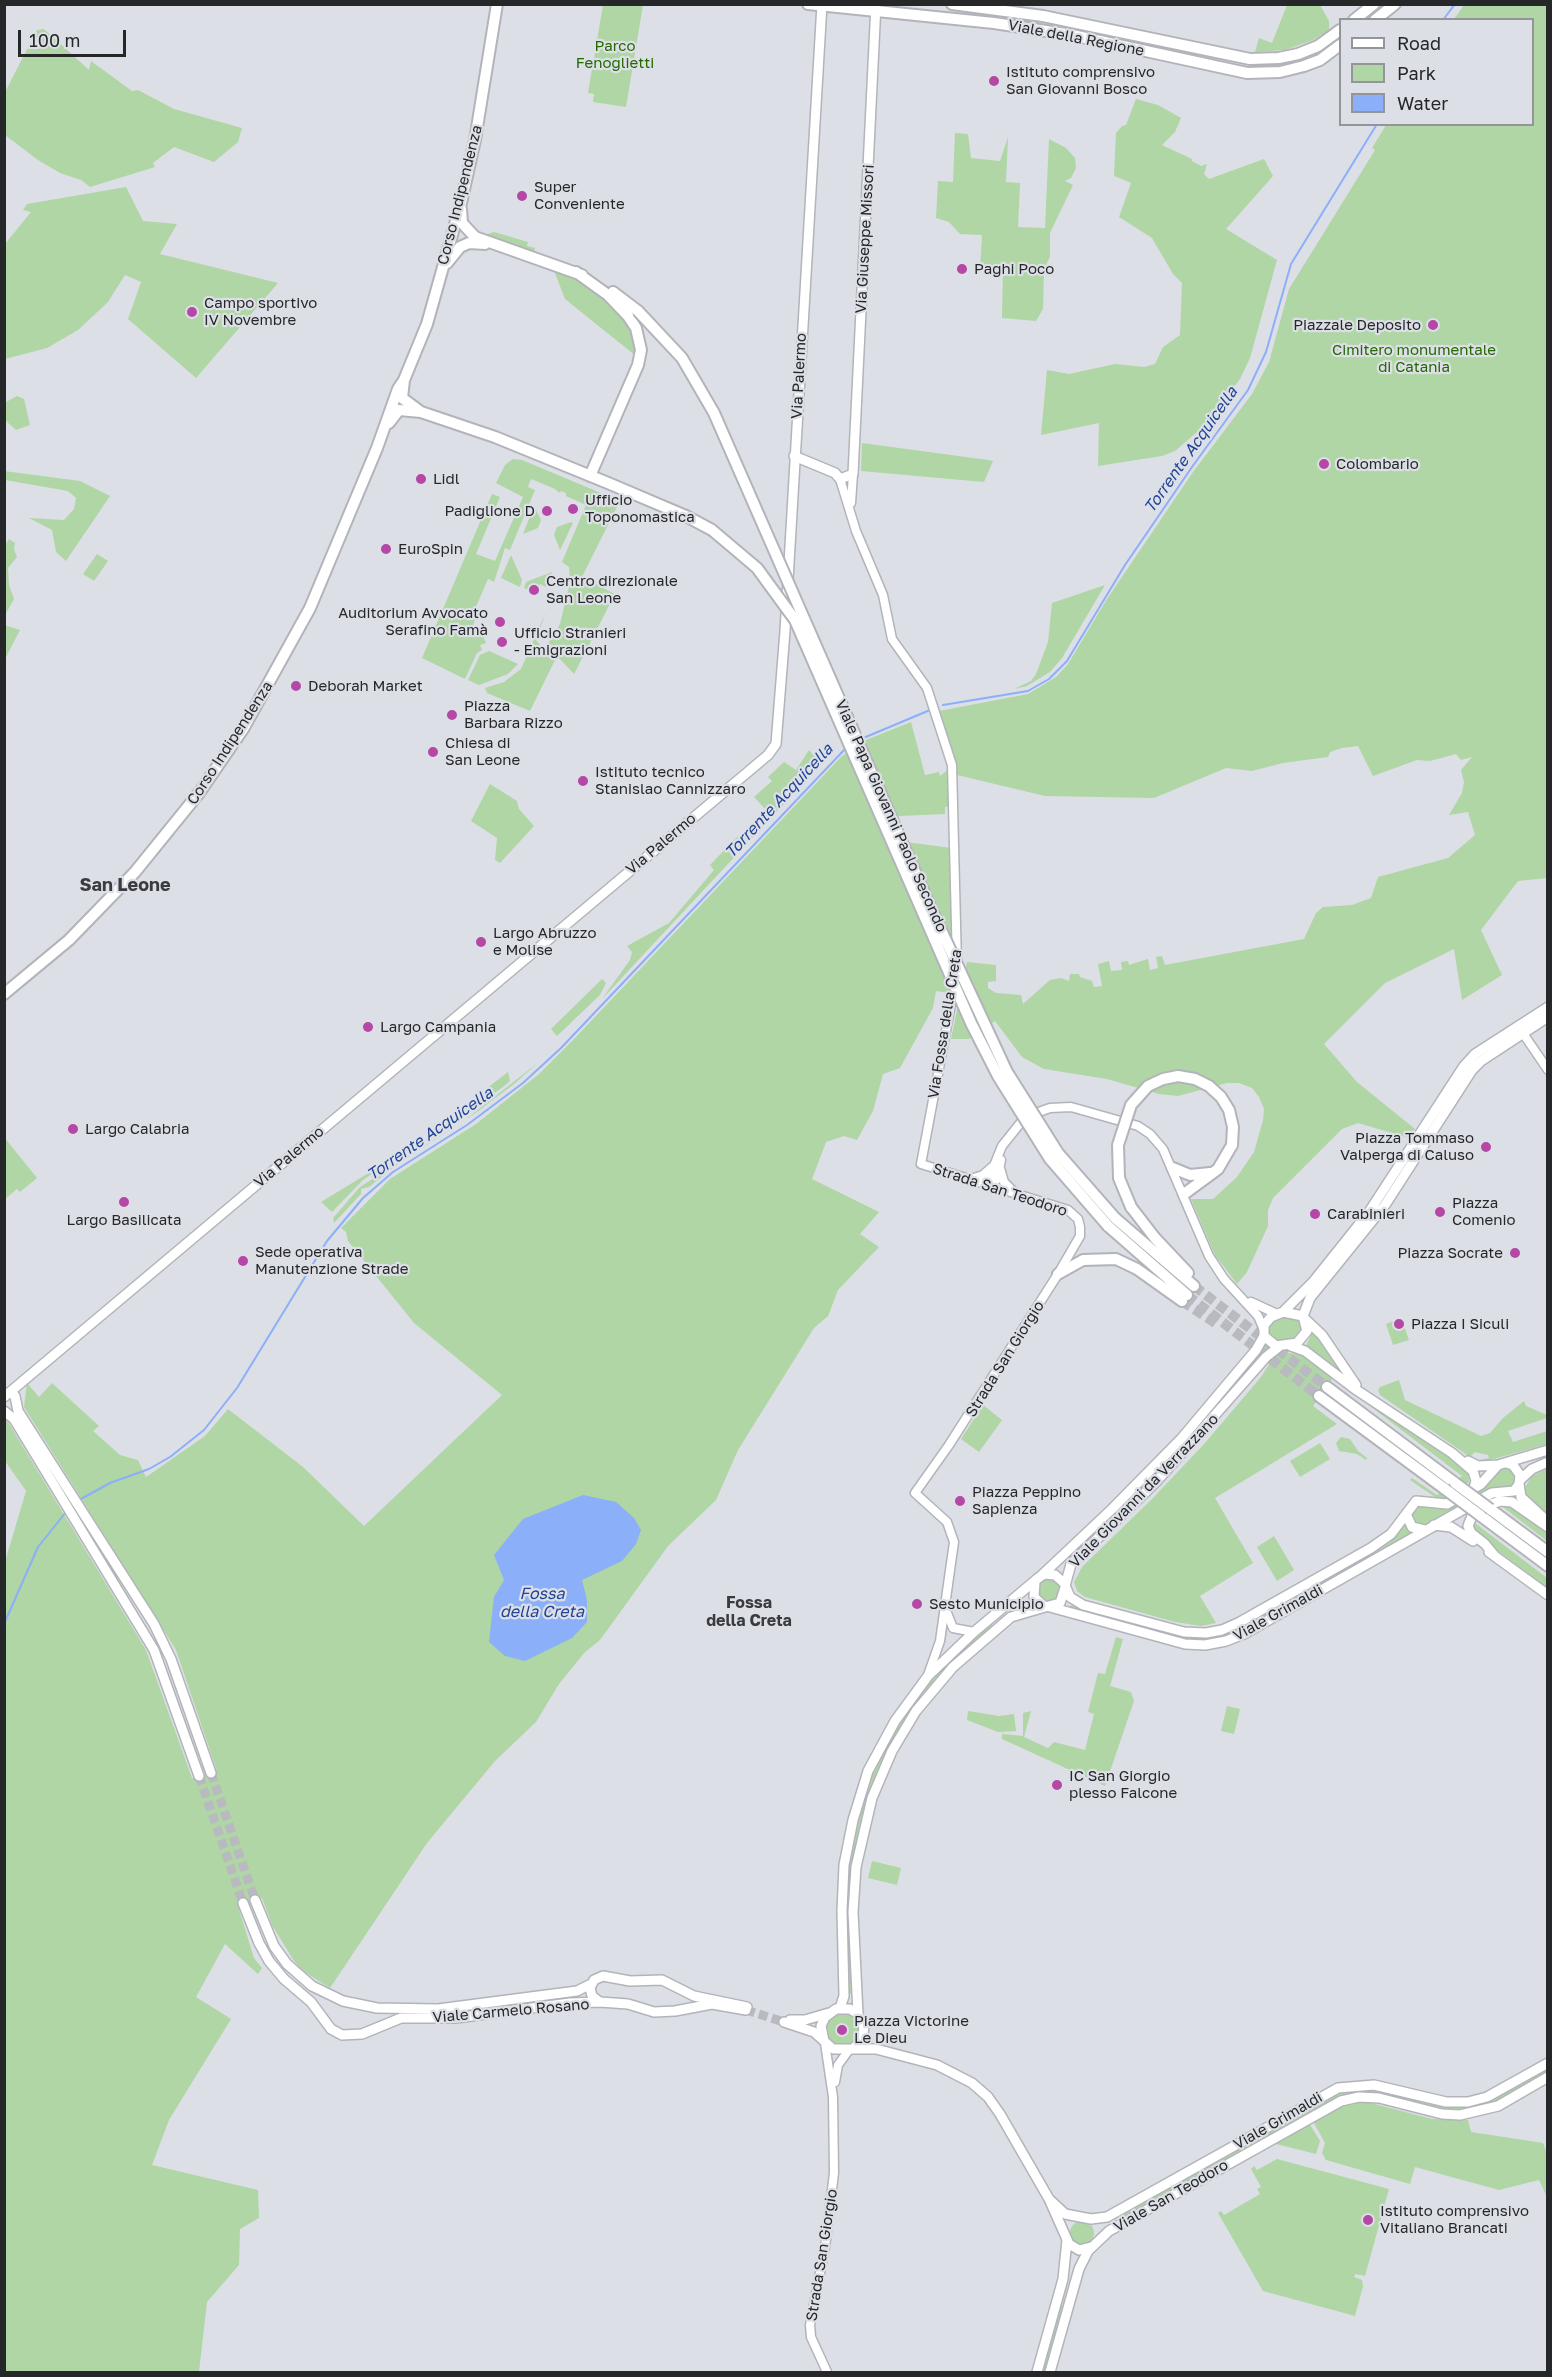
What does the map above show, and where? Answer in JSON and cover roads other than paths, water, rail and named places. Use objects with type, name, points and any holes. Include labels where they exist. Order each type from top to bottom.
[{"type":"main road","name":"Corso Indipendenza","points":[[4,994],[69,940],[128,880],[170,832],[226,754],[273,680],[310,608],[380,439],[398,389],[404,380],[427,324],[461,203],[475,140],[496,4]]},
{"type":"main road","name":"Viale della Regione","points":[[808,4],[876,7],[1072,35],[1247,73],[1280,72],[1304,66],[1320,60],[1339,46]]},
{"type":"main road","points":[[952,4],[1043,16],[1258,60],[1279,58],[1306,51],[1339,31]]},
{"type":"main road","points":[[1356,18],[1374,4]]},
{"type":"main road","points":[[1378,18],[1395,4]]},
{"type":"main road","name":"Via Palermo","points":[[7,1394],[772,749],[778,737],[822,5]]},
{"type":"main road","name":"Via Giuseppe Missori","points":[[853,474],[876,7]]},
{"type":"main road","points":[[380,439],[396,412],[404,409],[421,412],[495,437],[590,476],[638,365],[640,339],[628,316],[608,295],[576,272],[475,237],[465,230],[462,223],[461,203]]},
{"type":"main road","points":[[441,276],[452,253],[460,247],[473,243],[500,246]]},
{"type":"main road","name":"Viale Papa Giovanni Paolo Secondo","points":[[576,272],[599,283],[638,311],[682,358],[714,413],[933,915],[1007,1072],[1058,1153],[1112,1222]]},
{"type":"main road","points":[[404,380],[404,401],[421,412]]},
{"type":"main road","points":[[794,456],[835,473],[840,479],[853,474]]},
{"type":"main road","name":"Viale Papa Giovanni Paolo Secondo","points":[[590,476],[674,511],[712,530],[757,568],[795,620],[971,1023],[998,1076],[1050,1159],[1112,1222],[1190,1291]]},
{"type":"main road","points":[[840,2008],[844,1996],[842,1888],[852,1820],[868,1771],[906,1704],[928,1676],[974,1632],[1039,1577],[1165,1455],[1256,1350],[1267,1320],[1280,1313],[1313,1282],[1370,1212],[1458,1074],[1548,1006]]},
{"type":"main road","points":[[1520,1029],[1548,1017]]},
{"type":"main road","points":[[1291,1346],[1305,1335],[1304,1318],[1310,1298],[1380,1211],[1478,1058]]},
{"type":"main road","points":[[1184,1194],[1213,1173],[1225,1160],[1232,1145],[1233,1126],[1229,1110],[1221,1097],[1209,1086],[1195,1079],[1178,1076],[1163,1079],[1148,1086],[1131,1105],[1118,1146],[1119,1178],[1131,1207],[1168,1253],[1190,1291]]},
{"type":"main road","points":[[1173,1168],[1190,1175],[1213,1173]]},
{"type":"main road","points":[[1058,1274],[1083,1260],[1116,1258],[1190,1291]]},
{"type":"main road","points":[[1280,1313],[1304,1318],[1322,1335],[1345,1371],[1364,1393]]},
{"type":"main road","points":[[1264,1333],[1273,1345],[1291,1346],[1305,1352],[1452,1453],[1473,1471],[1476,1481],[1474,1488]]},
{"type":"main road","name":"Viale Giovanni da Verrazzano","points":[[1280,1346],[1266,1357],[1156,1482],[1071,1564],[1065,1587],[1070,1597],[1083,1605],[1184,1632],[1214,1632],[1240,1623],[1371,1548],[1391,1534],[1406,1514]]},
{"type":"main road","points":[[23,1381],[19,1399],[24,1418]]},
{"type":"main road","points":[[1327,1387],[1548,1552]]},
{"type":"main road","points":[[7,1394],[15,1396],[18,1411],[154,1650],[200,1776]]},
{"type":"main road","points":[[1319,1396],[1548,1566]]},
{"type":"main road","points":[[4,1411],[14,1419],[64,1491]]},
{"type":"main road","points":[[1548,1450],[1502,1464],[1474,1488],[1447,1504],[1416,1501],[1406,1514],[1412,1527],[1457,1529],[1548,1595]]},
{"type":"main road","points":[[1452,1453],[1478,1466],[1513,1465],[1518,1471],[1521,1497],[1548,1521]]},
{"type":"main road","name":"Viale Grimaldi","points":[[1047,1607],[1176,1642],[1215,1644],[1244,1634],[1492,1493],[1514,1491],[1519,1482],[1532,1469],[1548,1462]]},
{"type":"main road","points":[[1494,1555],[1485,1544],[1470,1533],[1467,1526],[1472,1516],[1484,1507],[1500,1501],[1512,1502],[1548,1527]]},
{"type":"main road","points":[[79,1516],[165,1646],[211,1773]]},
{"type":"main road","points":[[864,2044],[864,2027],[858,2014],[854,1912],[856,1867],[864,1823],[888,1759],[916,1711],[953,1667],[1011,1617],[1047,1607],[1063,1599],[1065,1587],[1055,1575],[1039,1577],[1032,1587],[1034,1597],[1047,1607]]},
{"type":"main road","name":"Viale Carmelo Rosano","points":[[255,1900],[274,1946],[287,1965],[312,1986],[343,2001],[377,2008],[438,2009],[577,1991],[603,1976],[623,1981],[662,1980],[681,1989]]},
{"type":"main road","name":"Viale Carmelo Rosano","points":[[243,1904],[269,1961],[311,2002],[331,2029],[342,2035],[362,2034],[401,2018],[456,2018],[570,2003],[628,2004],[659,2012],[678,2010]]},
{"type":"main road","points":[[591,1984],[591,1994],[600,2002]]},
{"type":"main road","points":[[678,2010],[712,2004],[746,2009],[694,1996],[681,1989]]},
{"type":"main road","points":[[678,2010],[684,1999],[681,1989]]},
{"type":"main road","points":[[858,2014],[850,2009],[840,2008],[805,2020],[784,2020],[814,2032],[839,2051],[864,2044],[937,2066],[980,2090],[1000,2114],[1049,2199],[1066,2237],[1077,2250],[1094,2244],[1096,2228],[1084,2218],[1061,2212],[1049,2199]]},
{"type":"main road","points":[[825,2042],[821,2026],[829,2013]]},
{"type":"main road","name":"Viale Grimaldi","points":[[1084,2218],[1098,2219],[1113,2215],[1323,2094],[1338,2088],[1374,2085],[1446,2102],[1468,2102],[1487,2097],[1548,2063]]},
{"type":"main road","name":"Viale San Teodoro","points":[[1050,2373],[1076,2277],[1094,2244],[1109,2231],[1341,2101],[1359,2097],[1379,2098],[1442,2114],[1460,2115],[1498,2106],[1548,2077]]},
{"type":"main road","points":[[1037,2373],[1063,2279],[1069,2224],[1084,2218]]},
{"type":"street","points":[[850,510],[853,474]]},
{"type":"street","name":"Via Fossa della Creta","points":[[840,479],[856,531],[883,595],[892,639],[927,688],[954,771],[958,957],[921,1164]]},
{"type":"street","points":[[1520,1029],[1548,1070]]},
{"type":"street","points":[[990,1187],[997,1179],[997,1164],[1012,1131],[1032,1114],[1061,1107],[1080,1108],[1133,1124],[1158,1142],[1173,1168],[1209,1256],[1233,1290],[1258,1316],[1264,1333]]},
{"type":"street","name":"Strada San Teodoro","points":[[921,1164],[1068,1210],[1077,1219]]},
{"type":"street","points":[[968,1180],[983,1174],[997,1164]]},
{"type":"street","points":[[997,1164],[1004,1182],[1016,1195]]},
{"type":"street","name":"Strada San Giorgio","points":[[947,1600],[953,1537],[946,1522],[915,1493],[962,1427],[1058,1274],[1080,1236],[1077,1219]]},
{"type":"street","points":[[1233,1290],[1259,1308],[1280,1313]]},
{"type":"street","points":[[947,1600],[948,1619],[953,1628],[974,1632]]},
{"type":"street","points":[[928,1676],[940,1641],[947,1600]]},
{"type":"street","points":[[825,2042],[833,2097]]},
{"type":"street","points":[[833,2097],[838,2065],[851,2049]]},
{"type":"street","name":"Strada San Giorgio","points":[[827,2373],[811,2337],[810,2317],[825,2247],[831,2199],[834,2141],[833,2097]]},
{"type":"water","name":"Fossa della Creta","points":[[583,1495],[616,1502],[634,1518],[641,1530],[636,1544],[622,1561],[582,1580],[587,1600],[587,1622],[572,1638],[525,1661],[505,1656],[489,1642],[494,1597],[504,1580],[494,1555],[523,1519]]},
{"type":"waterway","name":"Torrente Acquicella","points":[[1444,18],[1455,4]]},
{"type":"waterway","name":"Torrente Acquicella","points":[[943,705],[1028,691],[1049,679],[1067,661],[1125,565],[1248,390],[1266,352],[1291,264],[1376,126]]},
{"type":"waterway","name":"Torrente Acquicella","points":[[861,739],[930,710]]},
{"type":"waterway","name":"Torrente Acquicella","points":[[79,1500],[110,1483],[149,1469],[170,1457],[204,1430],[237,1388],[327,1241],[363,1198],[393,1172],[467,1125],[523,1083],[561,1048],[846,748]]},
{"type":"waterway","name":"Torrente Acquicella","points":[[4,1624],[38,1547],[66,1512]]},
{"type":"tunnel","points":[[1194,1286],[1327,1387]]},
{"type":"tunnel","points":[[1187,1295],[1319,1396]]},
{"type":"tunnel","points":[[1182,1301],[1217,1324]]},
{"type":"tunnel","points":[[211,1773],[255,1900]]},
{"type":"tunnel","points":[[199,1776],[243,1903]]},
{"type":"tunnel","points":[[746,2010],[784,2022]]},
{"type":"place","name":"Istituto comprensivo San Giovanni Bosco","points":[[994,81]]},
{"type":"place","name":"Super Conveniente","points":[[522,196]]},
{"type":"place","name":"Paghi Poco","points":[[962,269]]},
{"type":"place","name":"Campo sportivo IV Novembre","points":[[192,312]]},
{"type":"place","name":"Piazzale Deposito","points":[[1433,325]]},
{"type":"place","name":"Colombario","points":[[1324,464]]},
{"type":"place","name":"Lidl","points":[[421,479]]},
{"type":"place","name":"Ufficio Toponomastica","points":[[573,509]]},
{"type":"place","name":"Padiglione D","points":[[547,511]]},
{"type":"place","name":"EuroSpin","points":[[386,549]]},
{"type":"place","name":"Centro direzionale San Leone","points":[[534,590]]},
{"type":"place","name":"Auditorium Avvocato Serafino Famà","points":[[500,622]]},
{"type":"place","name":"Ufficio Stranieri - Emigrazioni","points":[[502,642]]},
{"type":"place","name":"Deborah Market","points":[[296,686]]},
{"type":"place","name":"Piazza Barbara Rizzo","points":[[452,715]]},
{"type":"place","name":"Chiesa di San Leone","points":[[433,752]]},
{"type":"place","name":"Istituto tecnico Stanislao Cannizzaro","points":[[583,781]]},
{"type":"place","name":"Largo Abruzzo e Molise","points":[[481,942]]},
{"type":"place","name":"Largo Campania","points":[[368,1027]]},
{"type":"place","name":"Largo Calabria","points":[[73,1129]]},
{"type":"place","name":"Piazza Tommaso Valperga di Caluso","points":[[1486,1147]]},
{"type":"place","name":"Largo Basilicata","points":[[124,1202]]},
{"type":"place","name":"Piazza Comenio","points":[[1440,1212]]},
{"type":"place","name":"Carabinieri","points":[[1315,1214]]},
{"type":"place","name":"Piazza Socrate","points":[[1515,1253]]},
{"type":"place","name":"Sede operativa Manutenzione Strade","points":[[243,1261]]},
{"type":"place","name":"Piazza I Siculi","points":[[1399,1324]]},
{"type":"place","name":"Piazza Peppino Sapienza","points":[[960,1501]]},
{"type":"place","name":"Sesto Municipio","points":[[917,1604]]},
{"type":"place","name":"IC San Giorgio plesso Falcone","points":[[1057,1785]]},
{"type":"place","name":"Piazza Victorine Le Dieu","points":[[842,2030]]},
{"type":"place","name":"Istituto comprensivo Vitaliano Brancati","points":[[1368,2220]]},
{"type":"district","name":"San Leone","points":[[125,885]]},
{"type":"district","name":"Fossa della Creta","points":[[749,1612]]},
{"type":"park label","name":"Parco Fenoglietti","points":[[615,54]]},
{"type":"park label","name":"Cimitero monumentale di Catania","points":[[1414,358]]}]
